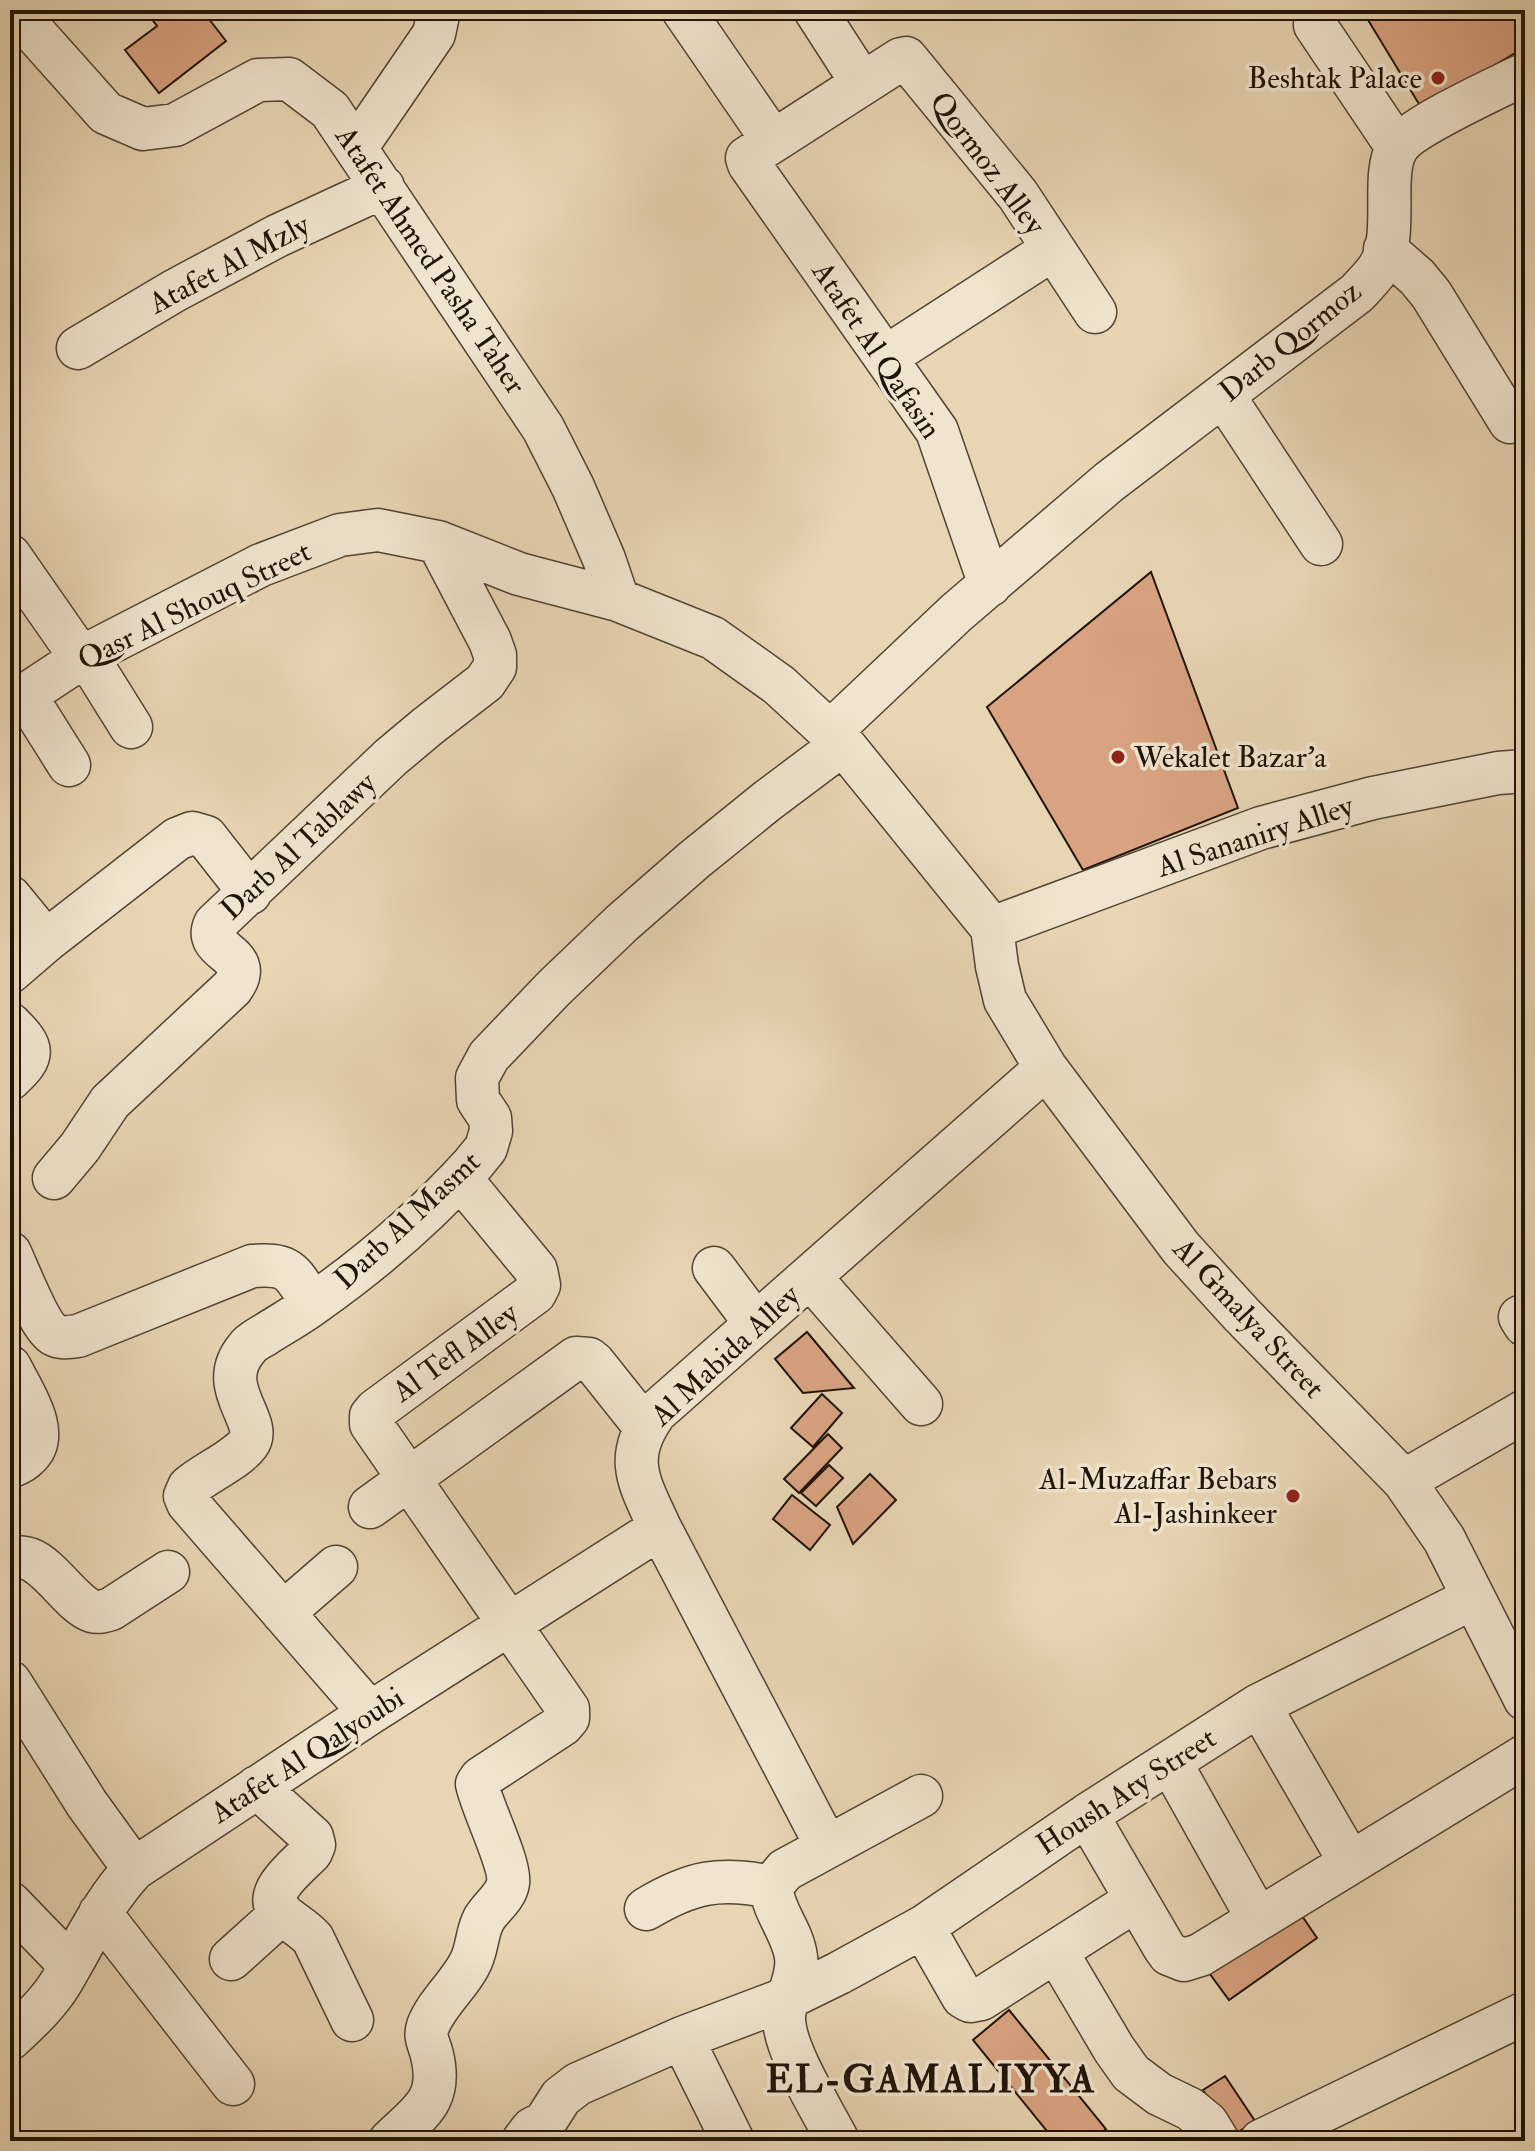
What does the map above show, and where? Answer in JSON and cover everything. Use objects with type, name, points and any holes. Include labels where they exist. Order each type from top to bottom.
[{"type":"street","name":"Atafet Ahmed Pasha Taher","points":[[14,10],[106,113],[143,129],[175,125],[258,80],[289,79],[330,110],[543,428],[592,530],[618,600]]},
{"type":"street","points":[[356,148],[434,34],[439,10]]},
{"type":"street","points":[[683,10],[773,141],[862,83],[815,10]]},
{"type":"street","points":[[1315,25],[1397,147],[1421,127],[1525,74]]},
{"type":"street","name":"Qormoz Alley","points":[[862,83],[901,59],[910,61],[1018,195],[1095,312]]},
{"type":"street","name":"Atafet Al Qafasin","points":[[773,141],[747,158],[749,164],[937,431],[990,585]]},
{"type":"street","name":"Darb Qormoz","points":[[837,738],[956,613],[1109,482],[1357,293],[1381,264],[1389,233],[1391,167],[1397,147]]},
{"type":"street","name":"Atafet Al Mzly","points":[[78,348],[174,291],[264,243],[383,187]]},
{"type":"street","points":[[886,357],[1053,249]]},
{"type":"street","points":[[1385,249],[1417,277],[1437,302],[1510,422]]},
{"type":"street","points":[[1223,395],[1321,544]]},
{"type":"street","name":"Qasr Al Shouq Street","points":[[17,700],[84,657],[261,565],[340,535],[378,530],[438,542],[519,574],[618,600],[713,638],[779,685],[837,738],[992,928]]},
{"type":"street","name":"Darb Al Tablawy","points":[[54,1178],[80,1147],[110,1102],[237,981],[240,971],[238,963],[213,941],[211,931],[215,924],[391,757],[485,682],[495,667],[490,641],[438,542]]},
{"type":"street","points":[[11,560],[84,657],[131,727]]},
{"type":"street","points":[[17,700],[69,765]]},
{"type":"street","name":"Darb Al Masmt","points":[[370,1713],[185,1496],[196,1481],[249,1443],[251,1425],[235,1389],[236,1365],[247,1346],[313,1304],[381,1252],[460,1178],[486,1148],[491,1131],[490,1118],[478,1100],[477,1078],[489,1056],[622,923],[837,738]]},
{"type":"street","name":"Al Sananiry Alley","points":[[992,928],[1261,828],[1516,763]]},
{"type":"street","points":[[10,972],[177,839],[192,833],[206,837],[250,893]]},
{"type":"street","points":[[10,897],[46,941]]},
{"type":"street","name":"Al Gmalya Street","points":[[992,928],[1005,1000],[1046,1068],[1181,1248],[1404,1481],[1444,1539],[1525,1699]]},
{"type":"street","points":[[10,1024],[28,1042],[30,1053],[24,1066],[10,1079]]},
{"type":"street","name":"Al Mabida Alley","points":[[827,1847],[660,1528],[637,1471],[639,1441],[656,1412],[1046,1068]]},
{"type":"street","name":"Al Tefl Alley","points":[[409,1478],[374,1430],[371,1416],[535,1293],[539,1285],[536,1270],[460,1178]]},
{"type":"street","points":[[10,1253],[43,1322],[51,1333],[64,1338],[78,1336],[252,1266],[274,1264],[288,1270],[313,1304]]},
{"type":"street","points":[[714,1268],[756,1324]]},
{"type":"street","points":[[810,1277],[921,1404]]},
{"type":"street","points":[[370,1507],[576,1358],[589,1359],[594,1363],[645,1427]]},
{"type":"street","points":[[10,1367],[38,1425],[37,1442],[28,1457],[10,1467]]},
{"type":"street","points":[[1404,1481],[1525,1411]]},
{"type":"street","points":[[390,2141],[428,2104],[435,2086],[432,2052],[426,2041],[426,2030],[470,1964],[481,1925],[508,1884],[506,1869],[477,1784],[481,1778],[568,1718],[568,1709],[409,1478]]},
{"type":"street","name":"Atafet Al Qalyoubi","points":[[10,2039],[59,1986],[100,1913],[134,1869],[370,1713],[660,1528]]},
{"type":"street","points":[[10,1557],[28,1559],[42,1567],[84,1606],[102,1612],[168,1572]]},
{"type":"street","points":[[283,1613],[336,1567]]},
{"type":"street","name":"Housh Aty Street","points":[[523,2141],[532,2129],[545,2122],[561,2097],[578,2084],[682,2038],[788,1998],[839,1973],[923,1927],[1087,1815],[1259,1705],[1473,1598]]},
{"type":"street","points":[[10,1682],[87,1804],[134,1869]]},
{"type":"street","points":[[1259,1705],[1350,1862]]},
{"type":"street","points":[[1087,1815],[1169,1954],[1184,1960],[1200,1955],[1525,1756]]},
{"type":"street","points":[[1170,1762],[1258,1919]]},
{"type":"street","points":[[257,1787],[314,1841],[311,1852],[276,1888],[274,1902],[282,1913],[313,1939],[352,2020]]},
{"type":"street","points":[[771,1887],[785,1870],[921,1796]]},
{"type":"street","points":[[646,1909],[669,1895],[719,1881],[771,1887]]},
{"type":"street","points":[[771,1887],[774,1902],[794,1943],[797,1962],[784,2018],[787,2037],[793,2055],[838,2141]]},
{"type":"street","points":[[923,1927],[963,1997],[970,2001],[981,1999],[1136,1900]]},
{"type":"street","points":[[10,1903],[70,1965]]},
{"type":"street","points":[[100,1913],[233,2084]]},
{"type":"street","points":[[231,1959],[282,1913]]},
{"type":"street","points":[[1056,1951],[1131,2073],[1159,2094],[1190,2109],[1207,2123],[1218,2141]]},
{"type":"street","points":[[1261,2141],[1520,2027]]},
{"type":"street","points":[[682,2038],[733,2141]]},
{"type":"building","points":[[145,10],[202,10],[226,41],[159,93],[125,50],[157,26]]},
{"type":"building","name":"Beshtak Palace","points":[[1362,10],[1525,10],[1525,47],[1422,109]]},
{"type":"building","name":"Wekalet Bazar'a","points":[[1151,572],[1238,808],[1083,870],[987,707]]},
{"type":"building","points":[[807,1332],[854,1388],[803,1393],[775,1359]]},
{"type":"building","points":[[822,1394],[842,1413],[813,1447],[791,1428]]},
{"type":"building","points":[[828,1434],[842,1448],[799,1493],[784,1479]]},
{"type":"building","points":[[829,1465],[843,1478],[816,1506],[801,1493]]},
{"type":"building","points":[[870,1474],[896,1500],[853,1544],[837,1507]]},
{"type":"building","points":[[792,1495],[830,1525],[810,1550],[773,1519]]},
{"type":"building","points":[[1296,1907],[1317,1938],[1229,2000],[1207,1970]]},
{"type":"building","points":[[1009,2010],[1106,2129],[1091,2141],[1055,2141],[973,2040]]},
{"type":"building","points":[[1225,2076],[1255,2121],[1232,2136],[1203,2090]]},
{"type":"place","name":"Beshtak Palace","points":[[1438,78]]},
{"type":"place","name":"Wekalet Bazar'a","points":[[1118,757]]},
{"type":"place","name":"Al-Muzaffar Bebars Al-Jashinkeer","points":[[1293,1496]]},
{"type":"district","name":"EL-GAMALIYYA","points":[[931,2079]]}]
